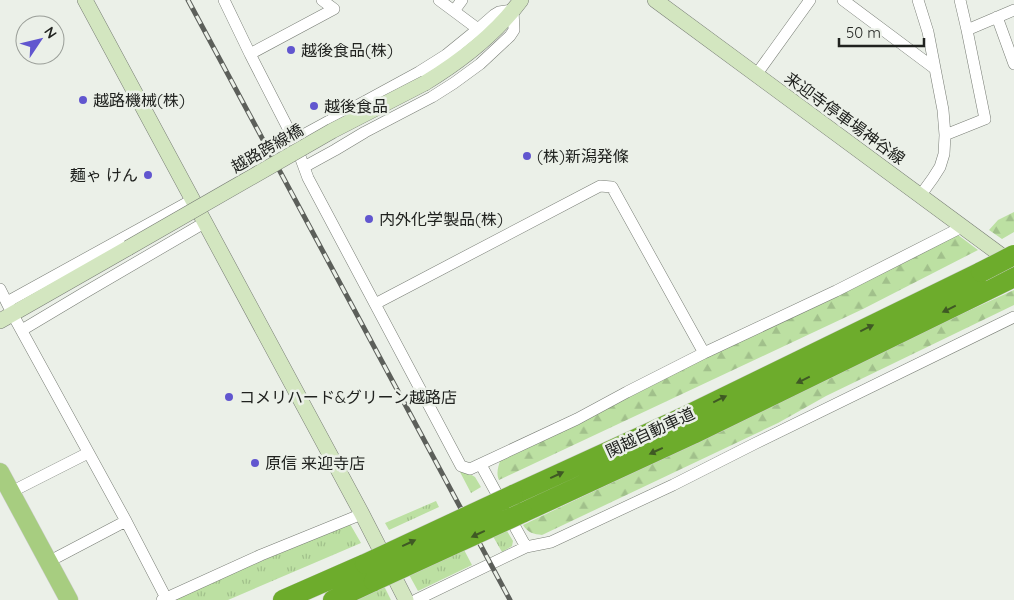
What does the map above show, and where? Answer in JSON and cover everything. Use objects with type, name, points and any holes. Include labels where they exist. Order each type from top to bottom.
[{"type":"highway","name":"関越自動車道","points":[[333,600],[702,429],[987,279],[1014,255]]},
{"type":"highway","name":"関越自動車道","points":[[283,600],[365,564],[698,409],[987,279],[1014,277]]},
{"type":"highway","points":[[271,600],[323,582]]},
{"type":"main road","points":[[85,0],[362,514],[406,600]]},
{"type":"main road","name":"来迎寺停車場神谷線","points":[[654,0],[1014,265]]},
{"type":"main road","name":"越路跨線橋","points":[[7,313],[128,248],[332,131],[425,82],[468,53],[489,35],[517,5]]},
{"type":"main road","points":[[0,472],[69,600]]},
{"type":"street","points":[[224,0],[294,140],[308,178],[461,466],[470,469],[577,419],[627,392],[836,291],[962,227]]},
{"type":"street","points":[[250,54],[334,9],[322,0]]},
{"type":"street","points":[[439,0],[478,30]]},
{"type":"street","points":[[454,11],[462,0]]},
{"type":"street","points":[[756,75],[810,0]]},
{"type":"street","points":[[843,0],[934,68]]},
{"type":"street","points":[[918,0],[928,32],[943,110],[945,134],[944,154],[940,167],[920,196]]},
{"type":"street","points":[[945,134],[985,118],[960,0]]},
{"type":"street","points":[[294,140],[419,72],[478,30],[494,15],[517,5],[514,30],[480,64],[432,97],[304,167]]},
{"type":"street","points":[[967,30],[1014,10]]},
{"type":"street","points":[[997,17],[1014,64]]},
{"type":"street","points":[[375,304],[600,186],[612,187],[704,354]]},
{"type":"street","points":[[7,313],[192,200]]},
{"type":"street","points":[[22,330],[204,223]]},
{"type":"street","points":[[0,289],[7,313],[22,330],[126,521],[164,599],[261,555],[362,514]]},
{"type":"street","points":[[416,600],[526,547],[550,542],[664,489],[1014,317]]},
{"type":"street","points":[[11,492],[88,453]]},
{"type":"street","points":[[481,465],[526,547]]},
{"type":"street","points":[[48,562],[126,521]]},
{"type":"green space","points":[[1014,212],[1014,232],[1002,239],[989,230],[998,220]]},
{"type":"green space","points":[[958,235],[978,250],[863,309],[499,480],[497,473],[500,461],[614,403]]},
{"type":"green space","points":[[1014,290],[1014,305],[826,396],[778,423],[542,535],[531,533],[523,525],[955,317]]},
{"type":"green space","points":[[463,470],[475,477],[481,487],[471,493],[460,472]]},
{"type":"green space","points":[[436,501],[439,507],[389,530],[385,523]]},
{"type":"green space","points":[[350,524],[361,543],[228,600],[176,600],[177,596]]},
{"type":"green space","points":[[504,526],[513,541],[512,546],[502,552],[491,533]]},
{"type":"green space","points":[[462,546],[472,565],[418,591],[407,571]]},
{"type":"green space","points":[[382,582],[391,600],[345,600]]},
{"type":"railway","points":[[188,0],[510,600]]},
{"type":"place","name":"越後食品(株)","points":[[291,50]]},
{"type":"place","name":"越路機械(株)","points":[[83,100]]},
{"type":"place","name":"越後食品","points":[[314,106]]},
{"type":"place","name":"(株)新潟発條","points":[[527,156]]},
{"type":"place","name":"麺ゃ けん","points":[[148,175]]},
{"type":"place","name":"内外化学製品(株)","points":[[369,219]]},
{"type":"place","name":"コメリハード&グリーン越路店","points":[[229,397]]},
{"type":"place","name":"原信 来迎寺店","points":[[255,463]]}]
